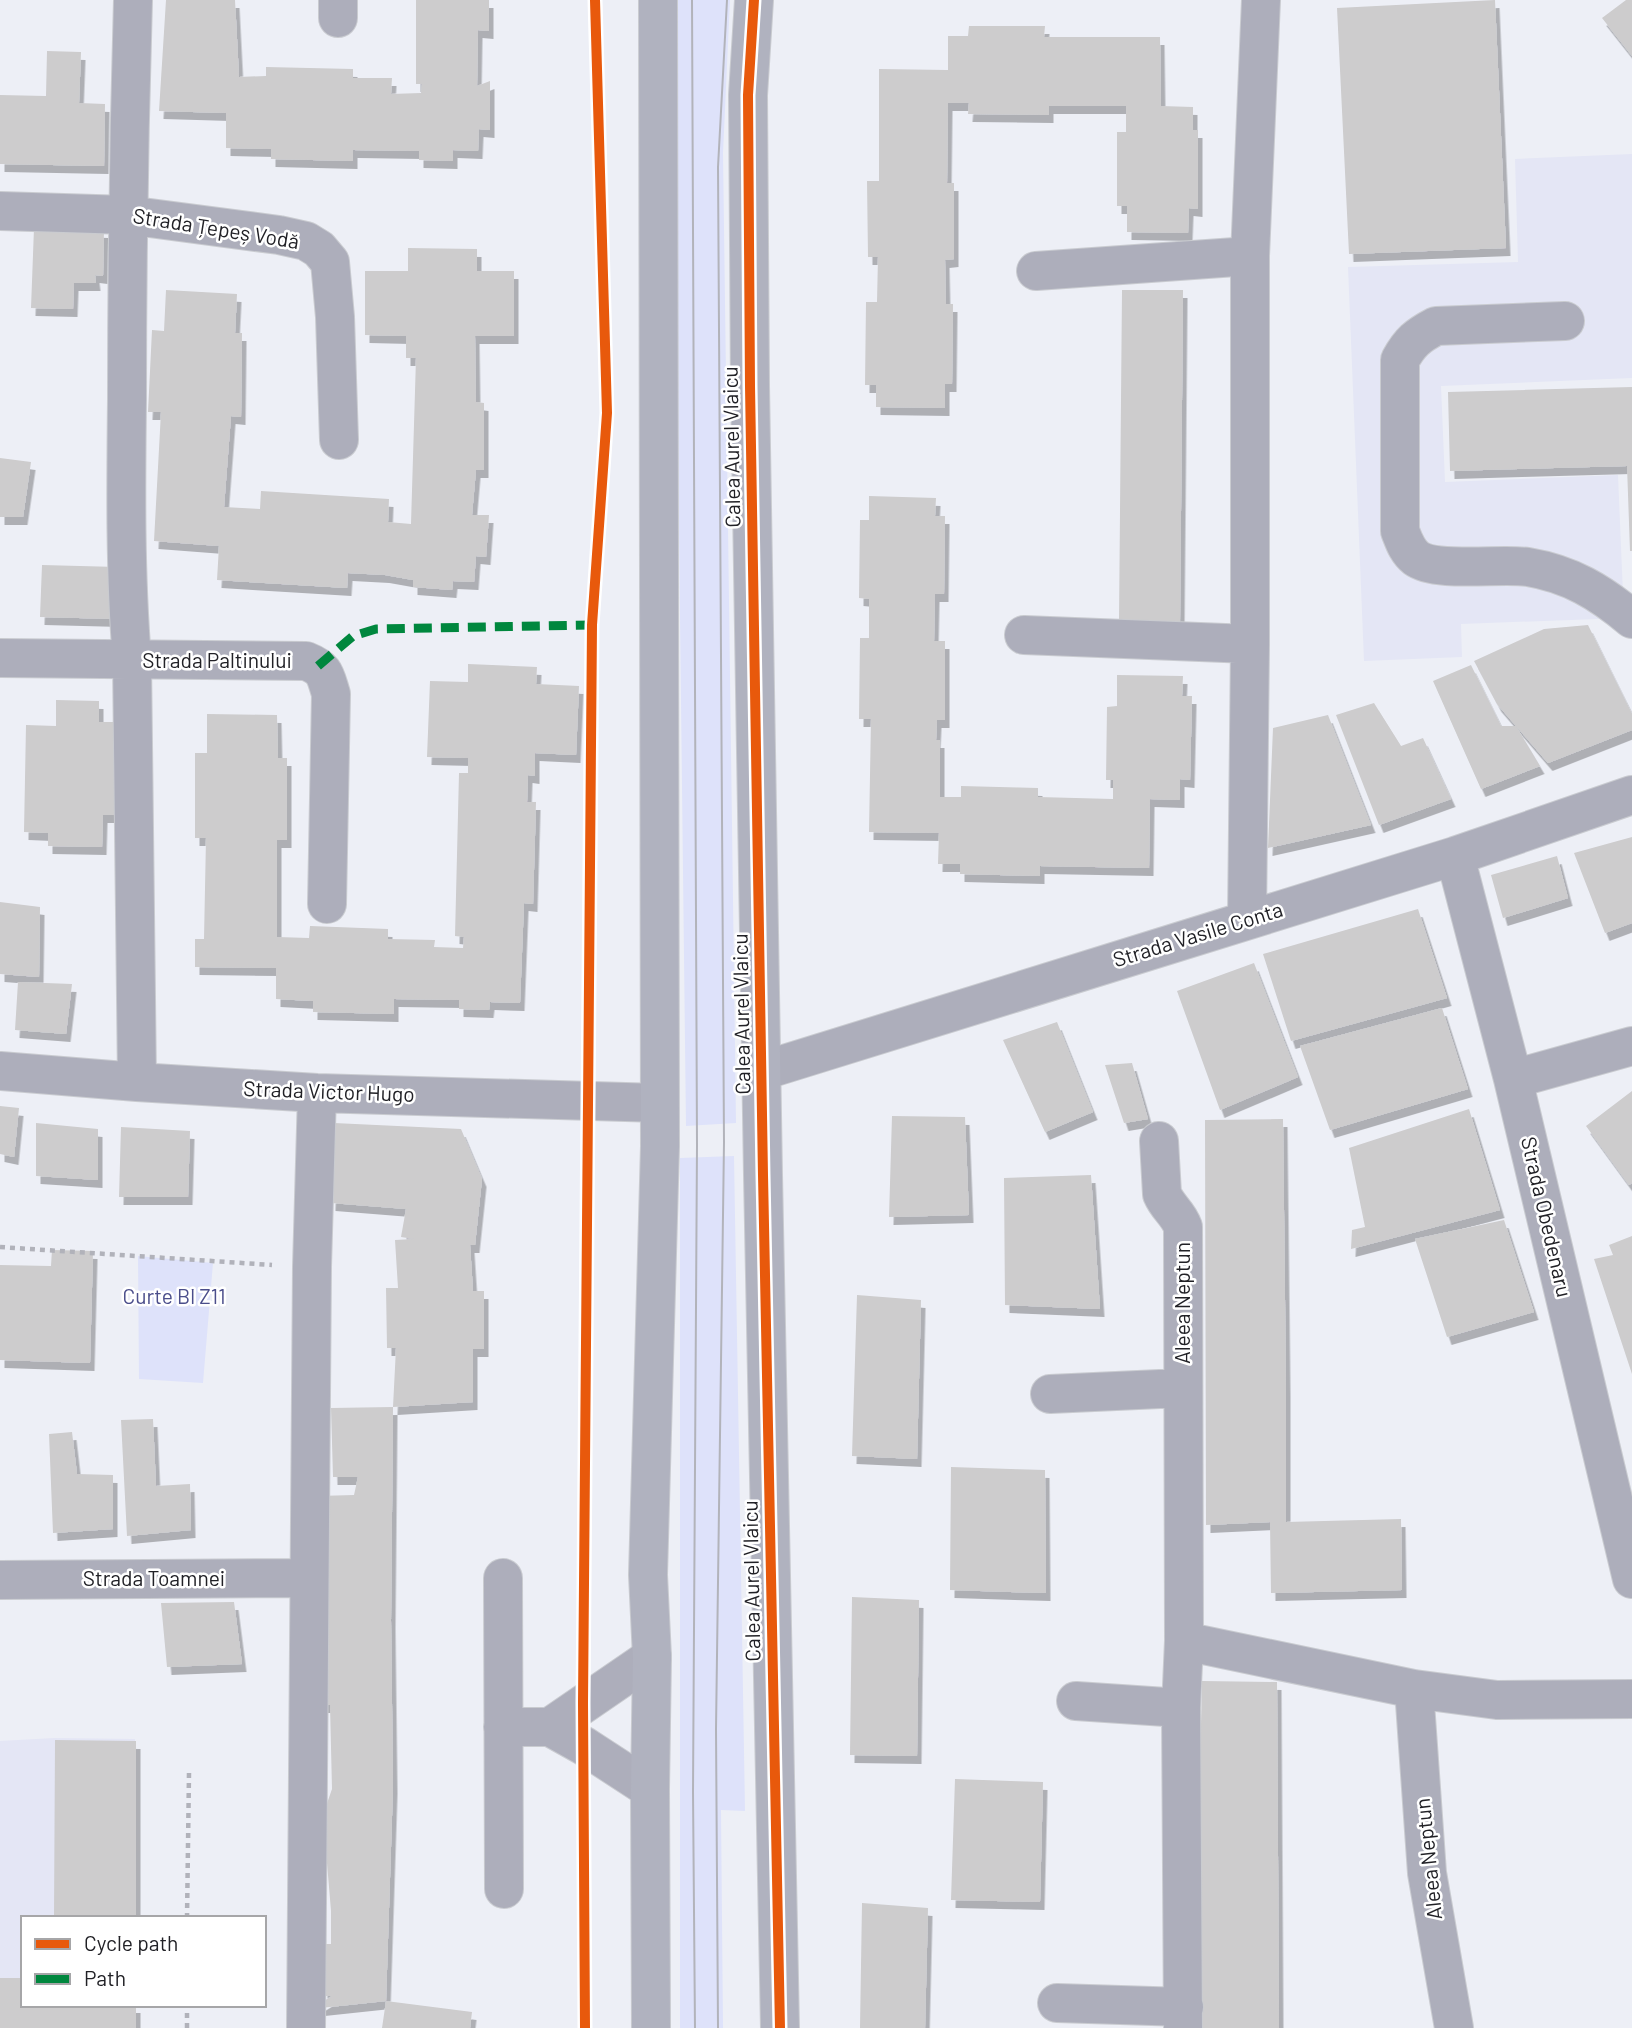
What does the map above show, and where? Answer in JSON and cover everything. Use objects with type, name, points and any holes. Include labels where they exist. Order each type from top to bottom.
[{"type":"main road","points":[[651,2028],[652,1657],[648,1575],[660,1146],[658,0]]},
{"type":"main road","name":"Calea Aurel Vlaicu","points":[[754,0],[748,95],[750,344],[780,2028]]},
{"type":"street","points":[[133,0],[127,215],[127,579],[132,660],[137,1082]]},
{"type":"street","points":[[1247,920],[1250,256],[1261,0]]},
{"type":"street","name":"Strada Țepeș Vodă","points":[[0,211],[127,215],[279,235],[306,241],[319,249],[330,262],[335,317],[339,440]]},
{"type":"street","points":[[1036,271],[1250,256]]},
{"type":"street","points":[[1565,321],[1436,326],[1419,335],[1407,347],[1400,360],[1400,531],[1406,548],[1417,559],[1432,565],[1526,567],[1572,579],[1609,599],[1632,619]]},
{"type":"street","points":[[1024,635],[1250,644]]},
{"type":"street","name":"Strada Paltinului","points":[[0,658],[306,661],[318,666],[326,677],[331,694],[327,904]]},
{"type":"street","name":"Strada Vasile Conta","points":[[762,1071],[1455,856],[1632,795]]},
{"type":"street","name":"Strada Obedenaru","points":[[1455,856],[1513,1079],[1631,1572]]},
{"type":"street","points":[[1513,1079],[1632,1046]]},
{"type":"street","name":"Strada Victor Hugo","points":[[0,1071],[317,1093],[659,1103]]},
{"type":"street","points":[[306,2028],[312,1267],[317,1093]]},
{"type":"street","name":"Aleea Neptun","points":[[1057,2003],[1183,2017],[1183,1227],[1179,1216],[1165,1203],[1162,1194],[1158,1141]]},
{"type":"street","name":"Aleea Neptun","points":[[1050,1394],[1182,1388]]},
{"type":"street","name":"Strada Toamnei","points":[[0,1580],[309,1578]]},
{"type":"street","points":[[503,1578],[503,1889]]},
{"type":"street","points":[[1184,1641],[1414,1689],[1497,1700],[1632,1699]]},
{"type":"street","points":[[550,1727],[652,1657]]},
{"type":"street","name":"Aleea Neptun","points":[[1414,1689],[1427,1873],[1454,2028]]},
{"type":"street","points":[[1076,1701],[1181,1708]]},
{"type":"street","points":[[503,1727],[550,1727],[650,1789]]},
{"type":"path","points":[[0,1247],[312,1267]]},
{"type":"path","points":[[187,1916],[188,1773]]},
{"type":"path","points":[[187,2007],[187,2028]]},
{"type":"shaded area","points":[[1632,154],[1632,378],[1441,386],[1445,482],[1618,475],[1624,618],[1461,624],[1462,657],[1364,661],[1348,267],[1518,262],[1515,159]]},
{"type":"shaded area","points":[[54,1738],[135,1739],[135,1916],[21,1916],[21,2007],[0,2028],[0,1741]]},
{"type":"green space","points":[[670,0],[730,0],[723,153],[736,1123],[686,1126],[675,193]]},
{"type":"green space","points":[[734,1156],[745,1811],[721,1810],[723,2028],[680,2028],[680,1158]]},
{"type":"green space","name":"Curte Bl Z11","points":[[138,1256],[213,1263],[203,1383],[139,1379]]},
{"type":"building","points":[[166,0],[235,0],[239,77],[266,76],[266,67],[353,69],[353,78],[392,78],[391,94],[421,93],[422,84],[416,84],[416,0],[489,0],[489,31],[478,30],[477,86],[490,81],[490,130],[479,129],[478,151],[453,150],[453,161],[419,160],[419,151],[353,150],[353,161],[271,159],[271,149],[226,148],[226,113],[159,111]]},
{"type":"building","points":[[1495,0],[1506,248],[1349,254],[1337,8]]},
{"type":"building","points":[[1626,0],[1632,0],[1632,56],[1602,18]]},
{"type":"building","points":[[969,26],[1045,26],[1044,37],[1160,37],[1161,106],[1193,107],[1193,130],[1198,130],[1198,209],[1189,208],[1188,233],[1127,232],[1127,206],[1117,206],[1117,132],[1126,132],[1126,106],[1049,106],[1049,115],[968,114],[969,103],[948,103],[947,183],[954,183],[954,259],[945,260],[946,304],[953,304],[952,384],[945,384],[945,408],[876,407],[876,385],[865,385],[866,302],[877,302],[878,257],[868,257],[867,181],[879,181],[879,69],[948,70],[948,36],[968,36]]},
{"type":"building","points":[[47,51],[81,52],[79,103],[105,104],[104,166],[0,164],[0,95],[46,96]]},
{"type":"building","points":[[34,228],[104,230],[103,276],[95,275],[96,283],[74,283],[73,309],[31,308]]},
{"type":"building","points":[[408,248],[477,249],[477,271],[514,271],[514,336],[475,336],[476,402],[484,403],[484,470],[476,470],[472,515],[489,515],[486,557],[476,556],[474,582],[453,581],[452,590],[413,587],[413,580],[385,575],[348,573],[347,588],[217,580],[219,546],[154,541],[161,412],[148,412],[152,330],[164,331],[166,290],[237,294],[235,333],[242,333],[241,417],[231,416],[224,507],[260,509],[261,491],[389,499],[388,522],[411,524],[416,358],[406,358],[406,336],[365,335],[365,271],[408,271]]},
{"type":"building","points":[[1122,290],[1183,290],[1180,623],[1119,622]]},
{"type":"building","points":[[1632,387],[1632,551],[1627,466],[1450,471],[1448,392]]},
{"type":"building","points":[[0,458],[31,462],[23,517],[0,517]]},
{"type":"building","points":[[869,496],[936,498],[935,516],[945,516],[944,594],[935,594],[934,641],[945,641],[945,720],[937,720],[936,740],[940,740],[940,797],[961,797],[961,786],[1038,788],[1038,797],[1113,799],[1113,780],[1106,780],[1107,707],[1117,706],[1117,675],[1183,676],[1182,696],[1192,696],[1190,780],[1180,779],[1180,800],[1150,799],[1149,868],[1040,866],[1040,876],[960,874],[960,864],[938,864],[939,833],[869,832],[871,719],[859,719],[860,638],[869,638],[869,599],[859,598],[860,520],[869,520]]},
{"type":"building","points":[[42,565],[118,567],[117,619],[40,617]]},
{"type":"building","points":[[1588,625],[1632,714],[1632,730],[1548,763],[1497,704],[1474,661],[1544,629]]},
{"type":"building","points":[[468,664],[537,667],[536,684],[579,686],[576,755],[535,753],[535,776],[528,775],[527,802],[536,802],[533,904],[524,903],[520,1003],[490,1002],[489,1010],[459,1009],[459,1000],[394,999],[394,1014],[313,1012],[313,1001],[276,999],[276,968],[195,967],[195,939],[204,939],[206,838],[195,838],[195,753],[207,753],[207,714],[277,715],[278,758],[287,758],[287,840],[277,840],[277,937],[309,938],[310,926],[388,929],[388,939],[435,940],[434,947],[463,948],[464,937],[455,936],[459,773],[468,773],[468,758],[427,757],[430,681],[468,682]]},
{"type":"building","points":[[1471,665],[1501,726],[1516,726],[1540,766],[1481,789],[1433,681]]},
{"type":"building","points":[[56,700],[99,701],[99,722],[124,722],[122,815],[103,815],[102,847],[48,846],[48,833],[24,832],[26,725],[56,726]]},
{"type":"building","points":[[1374,703],[1401,746],[1423,738],[1451,799],[1379,825],[1336,715]]},
{"type":"building","points":[[1328,715],[1371,825],[1268,848],[1273,728]]},
{"type":"building","points":[[1632,837],[1632,923],[1605,933],[1574,853]]},
{"type":"building","points":[[1557,856],[1568,898],[1503,918],[1491,875]]},
{"type":"building","points":[[0,902],[40,907],[39,977],[0,974]]},
{"type":"building","points":[[1418,909],[1447,998],[1291,1041],[1263,954]]},
{"type":"building","points":[[1254,963],[1298,1077],[1220,1110],[1177,991]]},
{"type":"building","points":[[18,982],[72,984],[66,1034],[15,1030]]},
{"type":"building","points":[[1442,1008],[1468,1089],[1330,1130],[1300,1046]]},
{"type":"building","points":[[1057,1022],[1093,1112],[1045,1132],[1003,1040]]},
{"type":"building","points":[[1132,1063],[1148,1119],[1124,1123],[1105,1065]]},
{"type":"building","points":[[1632,1091],[1632,1183],[1629,1185],[1586,1126]]},
{"type":"building","points":[[0,1106],[19,1108],[14,1157],[0,1154]]},
{"type":"building","points":[[1469,1109],[1500,1210],[1351,1249],[1352,1230],[1365,1227],[1349,1148]]},
{"type":"building","points":[[892,1116],[965,1117],[969,1215],[889,1217]]},
{"type":"building","points":[[1283,1119],[1286,1522],[1401,1519],[1402,1590],[1271,1593],[1270,1522],[1206,1525],[1205,1120]]},
{"type":"building","points":[[36,1123],[98,1129],[98,1180],[36,1176]]},
{"type":"building","points":[[334,1123],[461,1129],[482,1179],[475,1245],[470,1245],[473,1291],[484,1291],[484,1349],[473,1349],[473,1402],[393,1407],[396,1348],[387,1348],[386,1288],[398,1288],[395,1240],[414,1239],[401,1237],[406,1209],[331,1203]]},
{"type":"building","points":[[121,1127],[190,1131],[188,1197],[119,1197]]},
{"type":"building","points":[[1091,1175],[1100,1309],[1005,1305],[1004,1178]]},
{"type":"building","points":[[1504,1220],[1534,1312],[1447,1337],[1415,1239]]},
{"type":"building","points":[[1632,1236],[1632,1374],[1594,1259],[1613,1255],[1609,1245]]},
{"type":"building","points":[[52,1250],[93,1251],[90,1363],[0,1360],[0,1265],[51,1266]]},
{"type":"building","points":[[857,1295],[921,1300],[917,1459],[852,1456]]},
{"type":"building","points":[[393,1407],[393,1786],[386,2001],[311,2009],[332,1996],[323,1996],[323,1944],[331,1944],[331,1911],[323,1815],[332,1789],[330,1705],[322,1705],[321,1646],[329,1646],[329,1621],[318,1496],[354,1495],[358,1477],[333,1477],[331,1408]]},
{"type":"building","points":[[153,1419],[156,1486],[190,1484],[191,1530],[127,1536],[121,1420]]},
{"type":"building","points":[[72,1432],[77,1474],[113,1475],[113,1529],[53,1533],[49,1434]]},
{"type":"building","points":[[951,1467],[1045,1470],[1046,1593],[950,1590]]},
{"type":"building","points":[[852,1597],[919,1600],[917,1756],[850,1755]]},
{"type":"building","points":[[234,1602],[242,1664],[167,1667],[161,1603]]},
{"type":"building","points":[[1202,1681],[1277,1682],[1279,2028],[1202,2028],[1199,1810]]},
{"type":"building","points":[[55,1740],[136,1741],[136,1916],[54,1916]]},
{"type":"building","points":[[955,1779],[1043,1782],[1040,1902],[951,1900]]},
{"type":"building","points":[[862,1903],[928,1908],[925,2028],[860,2028]]},
{"type":"building","points":[[0,1978],[21,1978],[21,2007],[136,2007],[136,2028],[0,2028]]},
{"type":"building","points":[[386,2001],[472,2012],[470,2028],[382,2028]]},
{"type":"tram line","points":[[692,0],[697,1145],[693,1792],[695,2028]]},
{"type":"tram line","points":[[718,2028],[716,1729],[724,1142],[718,167],[727,0]]},
{"type":"marked path","points":[[318,666],[353,636],[376,629],[592,625]]},
{"type":"cycle path","points":[[585,2028],[583,1703],[592,625],[607,413],[595,0]]},
{"type":"cycle path","points":[[754,0],[748,95],[750,386],[780,2028]]}]
